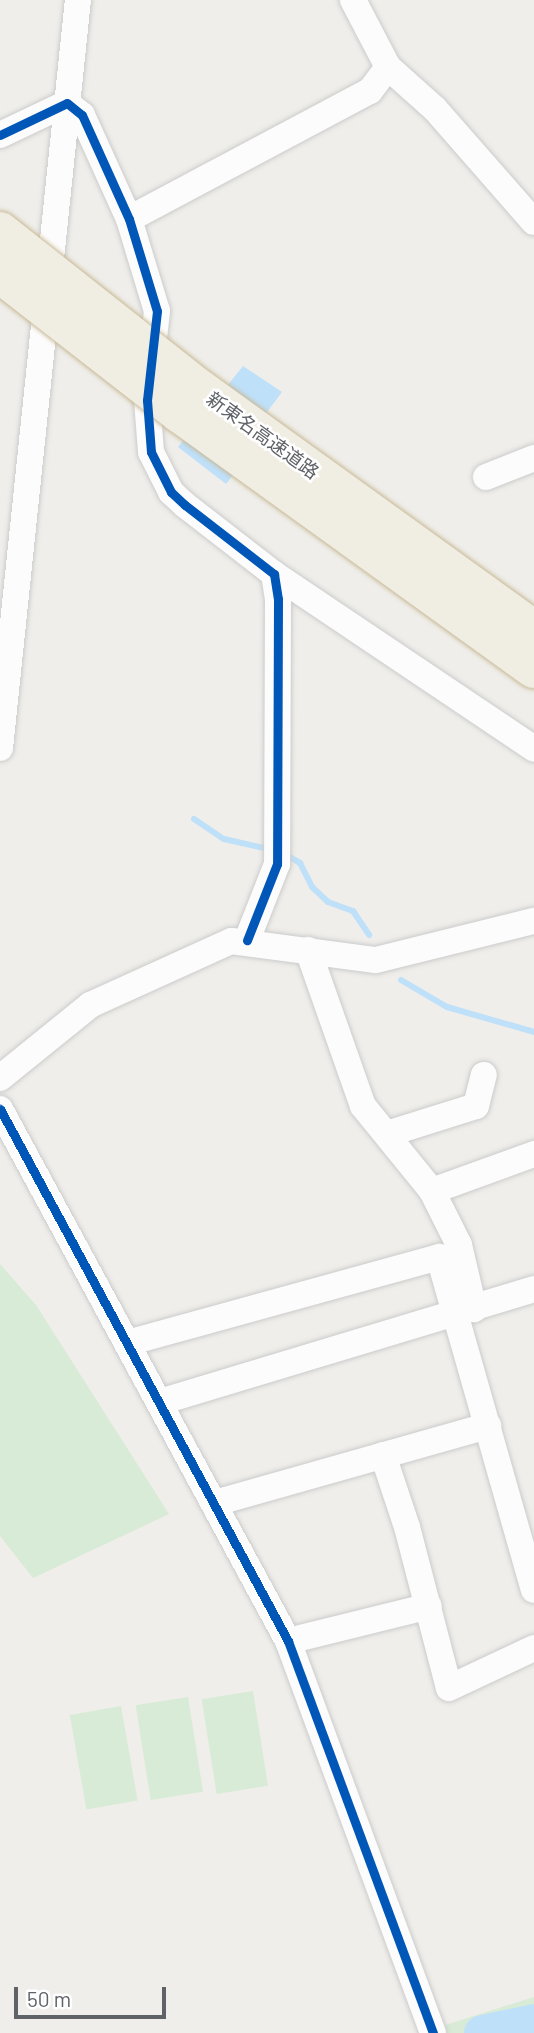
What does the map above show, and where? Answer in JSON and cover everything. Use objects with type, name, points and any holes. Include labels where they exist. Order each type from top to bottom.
[{"type":"highway","name":"新東名高速道路","points":[[0,231],[199,388],[534,630]]},
{"type":"highway","name":"新東名高速道路","points":[[0,274],[180,414],[534,669]]},
{"type":"street","points":[[0,748],[10,542],[78,0]]},
{"type":"street","points":[[354,0],[388,67],[435,108],[534,222]]},
{"type":"street","points":[[129,219],[244,155],[337,112],[370,91],[388,67]]},
{"type":"street","points":[[0,135],[67,103]]},
{"type":"street","points":[[67,103],[82,115],[129,219],[157,311],[146,414],[151,452],[171,492],[274,574],[534,749]]},
{"type":"street","points":[[486,477],[534,458]]},
{"type":"street","points":[[247,940],[277,864],[278,599],[274,574]]},
{"type":"street","points":[[0,1078],[90,1006],[222,944],[247,940],[376,960],[394,958],[534,920]]},
{"type":"street","points":[[308,950],[363,1106],[432,1191],[459,1245],[466,1312],[488,1426],[526,1531],[534,1590]]},
{"type":"street","points":[[387,1134],[477,1106],[484,1075]]},
{"type":"street","points":[[0,1109],[288,1641],[433,2033]]},
{"type":"street","points":[[432,1191],[534,1154]]},
{"type":"street","points":[[127,1343],[439,1257],[466,1312]]},
{"type":"street","points":[[160,1402],[466,1312],[534,1289]]},
{"type":"street","points":[[215,1503],[488,1426]]},
{"type":"street","points":[[383,1455],[429,1606],[449,1688],[534,1648]]},
{"type":"street","points":[[288,1641],[429,1606]]},
{"type":"green space","points":[[0,1264],[36,1305],[169,1514],[33,1578],[0,1536]]},
{"type":"green space","points":[[253,1691],[268,1786],[217,1794],[202,1699]]},
{"type":"green space","points":[[188,1697],[203,1792],[151,1800],[136,1705]]},
{"type":"green space","points":[[121,1706],[138,1801],[86,1810],[70,1715]]},
{"type":"green space","points":[[534,1997],[534,2027],[508,2033],[445,2033],[442,2026]]},
{"type":"water","points":[[243,366],[282,392],[261,420],[270,428],[226,484],[178,447]]},
{"type":"waterway","points":[[194,819],[224,839],[264,848]]},
{"type":"waterway","points":[[290,857],[300,863],[312,887],[328,902],[353,911],[369,935]]},
{"type":"waterway","points":[[401,980],[447,1007],[534,1032]]},
{"type":"waterway","points":[[482,2033],[534,2022]]},
{"type":"cycle path","points":[[0,135],[67,103],[82,115],[129,219],[157,311],[147,400],[151,452],[171,492],[274,574],[278,599],[277,864],[247,940]]},
{"type":"cycle path","points":[[0,1109],[288,1641],[433,2033]]}]
